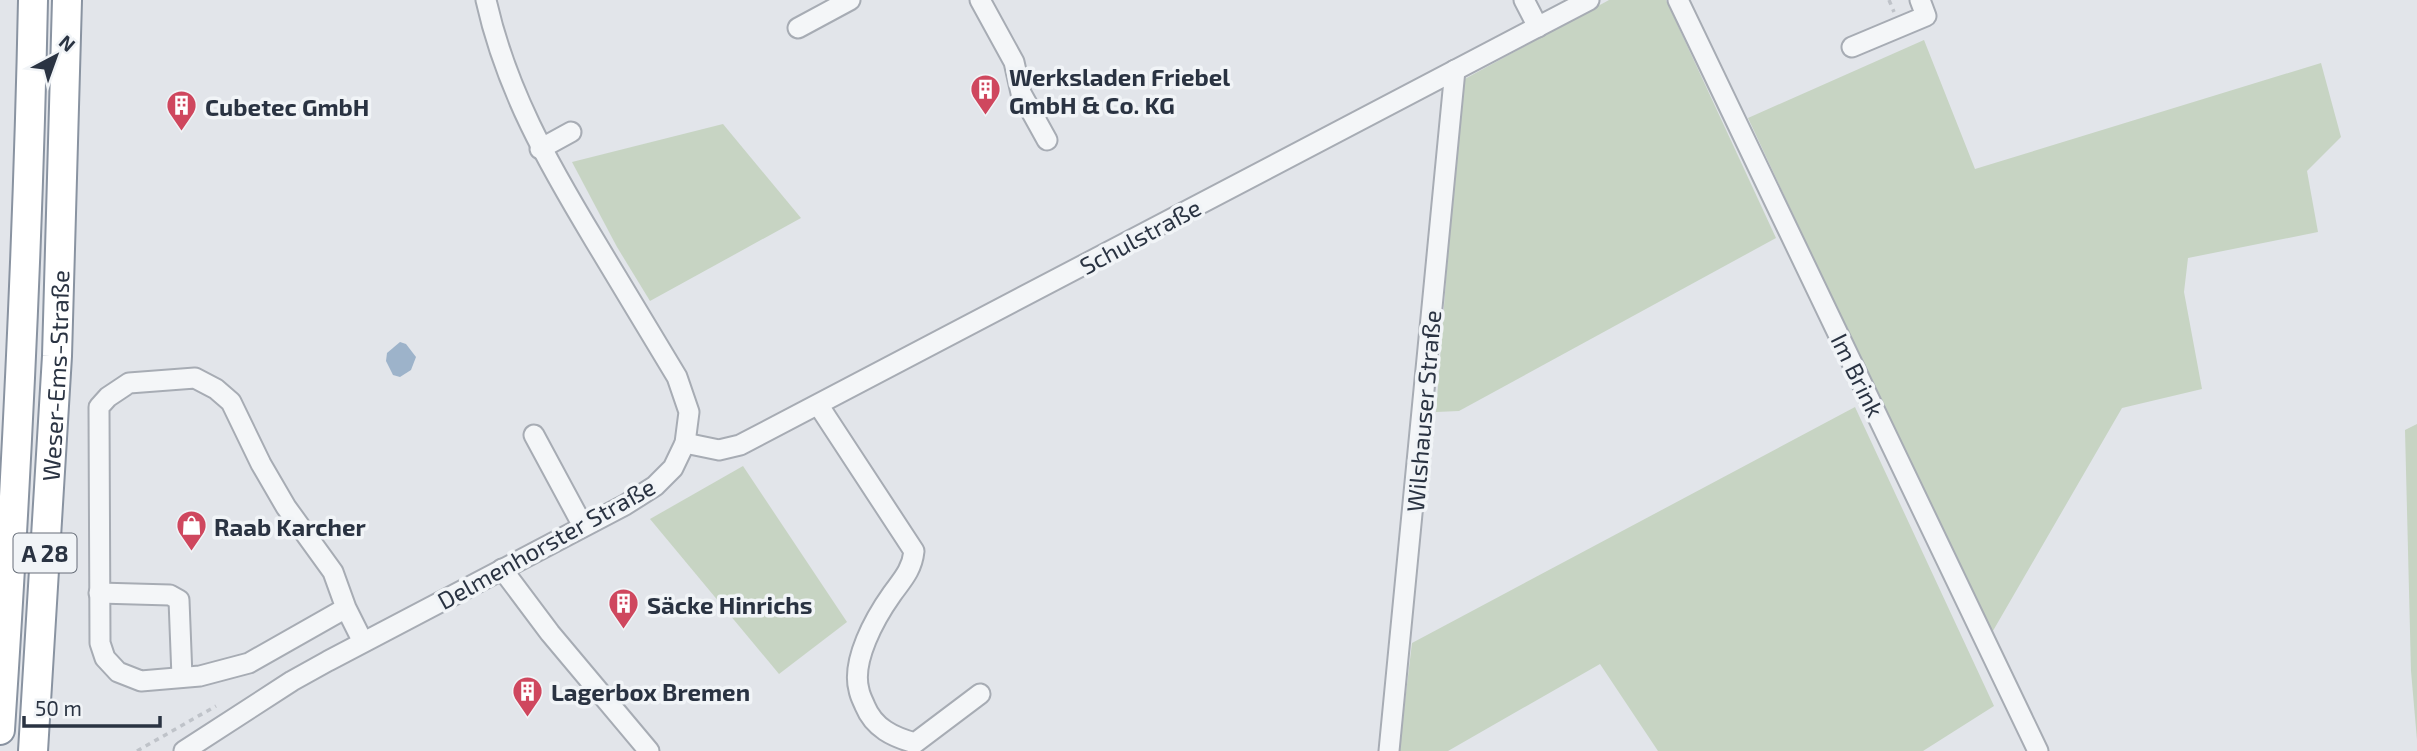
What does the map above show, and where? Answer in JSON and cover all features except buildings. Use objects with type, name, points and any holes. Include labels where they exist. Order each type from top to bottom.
[{"type":"highway","name":"Weser-Ems-Straße","points":[[0,730],[19,409],[30,159],[33,0]]},
{"type":"highway","name":"Weser-Ems-Straße","points":[[33,751],[57,356],[67,0]]},
{"type":"highway","points":[[0,366],[19,409]]},
{"type":"street","name":"Delmenhorster Straße","points":[[184,751],[249,719],[292,681],[625,505],[655,486],[673,468],[685,443],[689,412],[677,377],[540,149],[514,93],[494,35],[486,0]]},
{"type":"street","points":[[798,28],[850,0]]},
{"type":"street","points":[[981,0],[1014,62],[1021,93],[1046,140]]},
{"type":"street","points":[[1524,0],[1538,27]]},
{"type":"street","name":"Schulstraße","points":[[685,443],[719,450],[740,445],[819,406],[1589,0]]},
{"type":"street","name":"Im Brink","points":[[1678,0],[2039,751]]},
{"type":"street","points":[[1852,47],[1926,16],[1920,0]]},
{"type":"street","name":"Wilshauser Straße","points":[[1389,751],[1455,70]]},
{"type":"street","points":[[540,149],[570,132]]},
{"type":"street","points":[[346,608],[250,663],[200,676],[141,681],[118,672],[105,657],[100,643],[99,407],[108,397],[129,383],[195,378],[216,389],[231,402],[261,464],[286,507],[333,572],[346,608],[363,642]]},
{"type":"street","points":[[819,406],[914,551],[908,573],[881,609],[858,667],[858,690],[867,712],[880,728],[899,739],[915,743],[980,694]]},
{"type":"street","points":[[534,435],[583,526]]},
{"type":"street","points":[[502,569],[550,633],[649,751]]},
{"type":"street","points":[[99,593],[170,595],[179,600],[182,677]]},
{"type":"path","points":[[138,751],[187,721]]},
{"type":"green space","points":[[1609,0],[1666,0],[1776,238],[1459,411],[1436,412],[1461,81]]},
{"type":"green space","points":[[1924,40],[1975,169],[2321,63],[2341,137],[2307,171],[2318,232],[2188,258],[2184,292],[2202,389],[2122,408],[1990,636],[1748,118]]},
{"type":"green space","points":[[723,124],[801,218],[650,301],[617,247],[572,162]]},
{"type":"green space","points":[[1855,407],[1994,706],[1923,751],[1658,751],[1600,664],[1448,751],[1399,751],[1412,643]]},
{"type":"green space","points":[[2417,424],[2417,740],[2411,671],[2405,430]]},
{"type":"green space","points":[[743,466],[847,622],[779,674],[650,519]]},
{"type":"water","points":[[400,342],[406,344],[416,357],[411,370],[400,377],[393,375],[386,361],[387,353]]},
{"type":"place","name":"Werksladen Friebel GmbH & Co. KG","points":[[986,117]]},
{"type":"place","name":"Cubetec GmbH","points":[[182,133]]},
{"type":"place","name":"Raab Karcher","points":[[191,553]]},
{"type":"place","name":"Säcke Hinrichs","points":[[624,631]]},
{"type":"place","name":"Lagerbox Bremen","points":[[528,718]]}]
